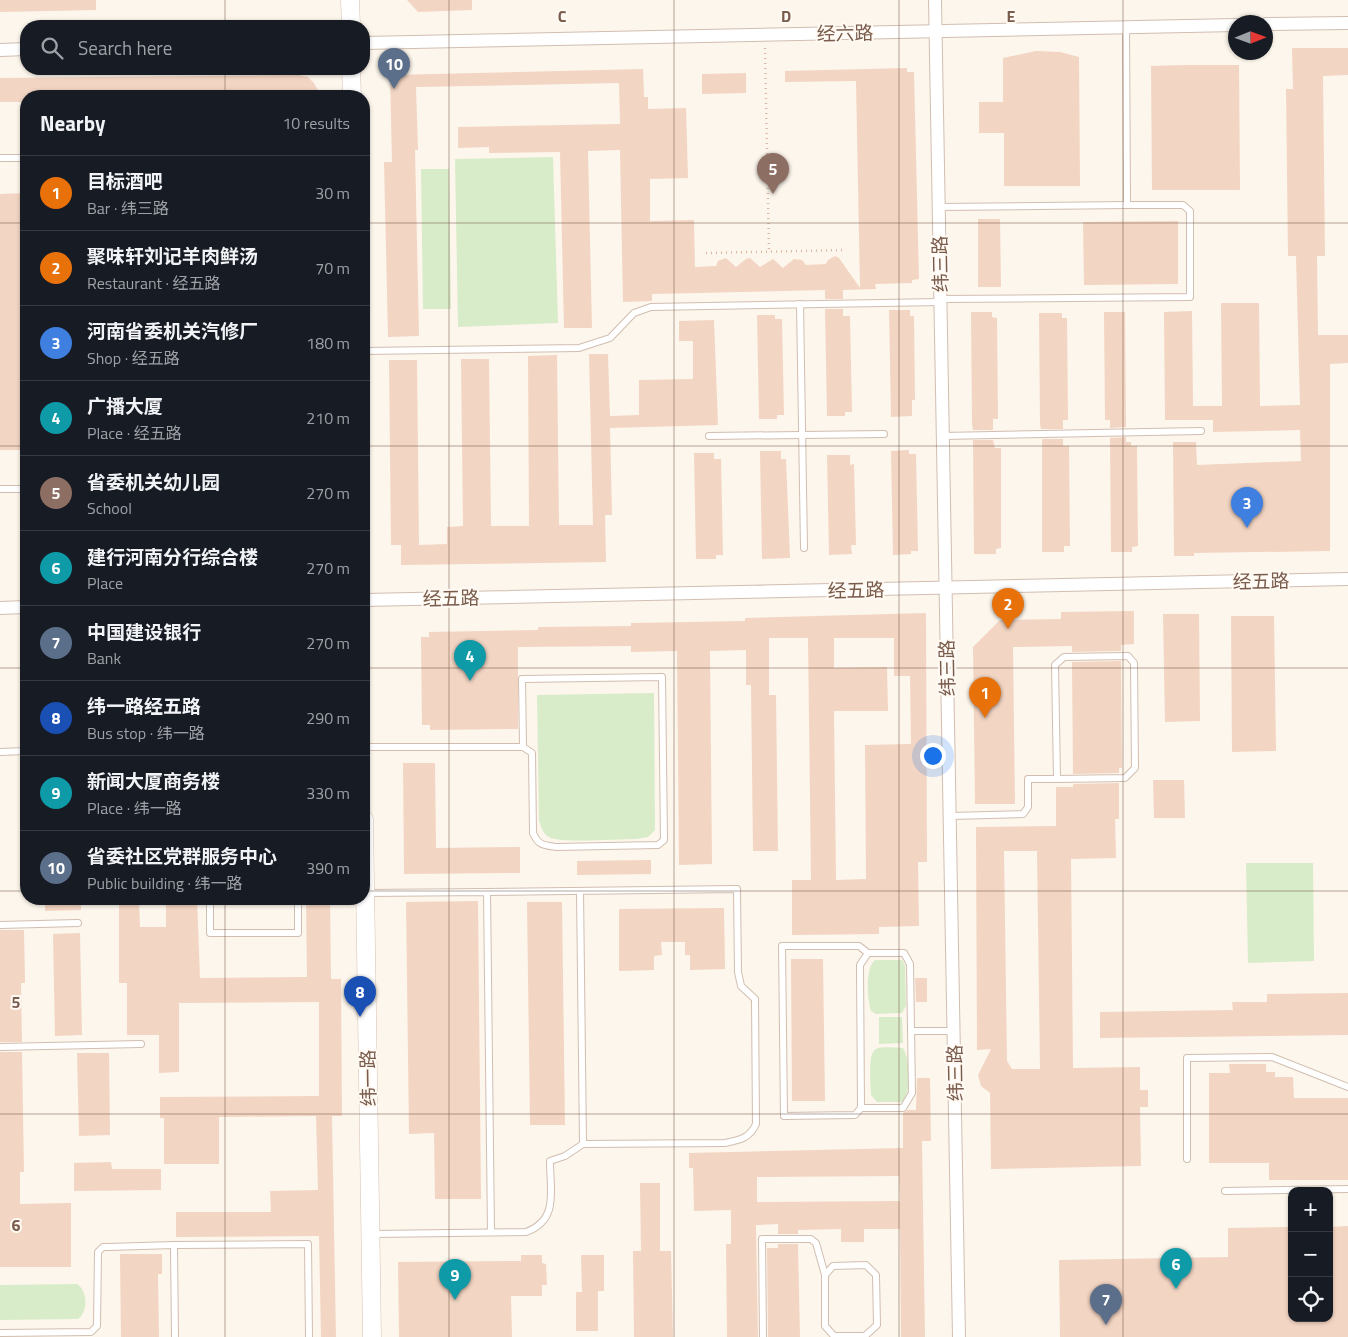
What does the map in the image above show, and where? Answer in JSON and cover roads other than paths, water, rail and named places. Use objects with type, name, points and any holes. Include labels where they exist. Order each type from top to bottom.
[{"type":"street","points":[[350,0],[351,20]]},
{"type":"street","name":"纬三路","points":[[935,0],[960,1337]]},
{"type":"street","points":[[1273,24],[1348,23]]},
{"type":"street","name":"经六路","points":[[370,43],[1228,25]]},
{"type":"street","points":[[0,50],[20,49]]},
{"type":"street","points":[[351,75],[352,90]]},
{"type":"street","name":"经五路","points":[[370,600],[1348,579]]},
{"type":"street","points":[[0,608],[20,607]]},
{"type":"street","name":"纬一路","points":[[365,905],[372,1337]]},
{"type":"lane","points":[[1126,27],[1127,205]]},
{"type":"lane","points":[[0,158],[20,158]]},
{"type":"lane","points":[[370,351],[578,348],[610,338],[634,313],[651,307],[940,300],[1190,297],[1190,211],[1182,205],[939,207]]},
{"type":"lane","points":[[800,304],[804,548]]},
{"type":"lane","points":[[943,436],[1201,431]]},
{"type":"lane","points":[[709,436],[884,434]]},
{"type":"lane","points":[[0,489],[20,489]]},
{"type":"lane","points":[[950,816],[1023,814],[1028,807],[1028,780],[1125,778],[1135,768],[1134,663],[1128,656],[1064,657],[1055,665],[1057,779]]},
{"type":"lane","points":[[370,748],[523,747],[532,753],[533,833],[537,842],[542,845],[556,847],[658,845],[664,840],[662,677],[522,679],[523,747]]},
{"type":"lane","points":[[0,752],[20,751]]},
{"type":"lane","points":[[370,894],[737,889],[738,972],[741,986],[755,999],[756,1124],[752,1133],[742,1140],[725,1143],[583,1144],[565,1156],[550,1161],[550,1209],[545,1222],[526,1232],[370,1234]]},
{"type":"lane","points":[[580,891],[583,1144]]},
{"type":"lane","points":[[488,892],[492,1232]]},
{"type":"lane","points":[[210,905],[210,933],[298,933],[298,905]]},
{"type":"lane","points":[[0,924],[78,923]]},
{"type":"lane","points":[[861,1108],[904,1108],[912,1093],[910,964],[904,953],[868,953],[860,946],[782,946],[784,1116],[855,1115],[861,1108],[860,965],[868,953]]},
{"type":"lane","points":[[911,1031],[954,1031]]},
{"type":"lane","points":[[0,1047],[141,1044]]},
{"type":"lane","points":[[1188,1159],[1187,1058],[1272,1058],[1348,1087]]},
{"type":"lane","points":[[1225,1192],[1348,1190]]},
{"type":"lane","points":[[763,1337],[762,1239],[811,1239],[816,1243],[825,1275],[826,1326],[834,1336],[865,1336],[877,1325],[876,1275],[866,1265],[833,1266],[825,1275]]},
{"type":"lane","points":[[0,1333],[91,1332],[97,1326],[98,1252],[103,1247],[308,1244],[309,1337]]},
{"type":"lane","points":[[174,1245],[175,1337]]},
{"type":"place","name":"省委社区党群服务中心","points":[[394,89]]},
{"type":"place","name":"省委机关幼儿园","points":[[773,194]]},
{"type":"place","name":"河南省委机关汽修厂","points":[[1247,528]]},
{"type":"place","name":"聚味轩刘记羊肉鲜汤","points":[[1008,629]]},
{"type":"place","name":"广播大厦","points":[[470,681]]},
{"type":"place","name":"目标酒吧","points":[[985,718]]},
{"type":"place","name":"纬一路经五路","points":[[360,1017]]},
{"type":"place","name":"建行河南分行综合楼","points":[[1176,1289]]},
{"type":"place","name":"新闻大厦商务楼","points":[[455,1300]]},
{"type":"place","name":"中国建设银行","points":[[1106,1325]]}]
